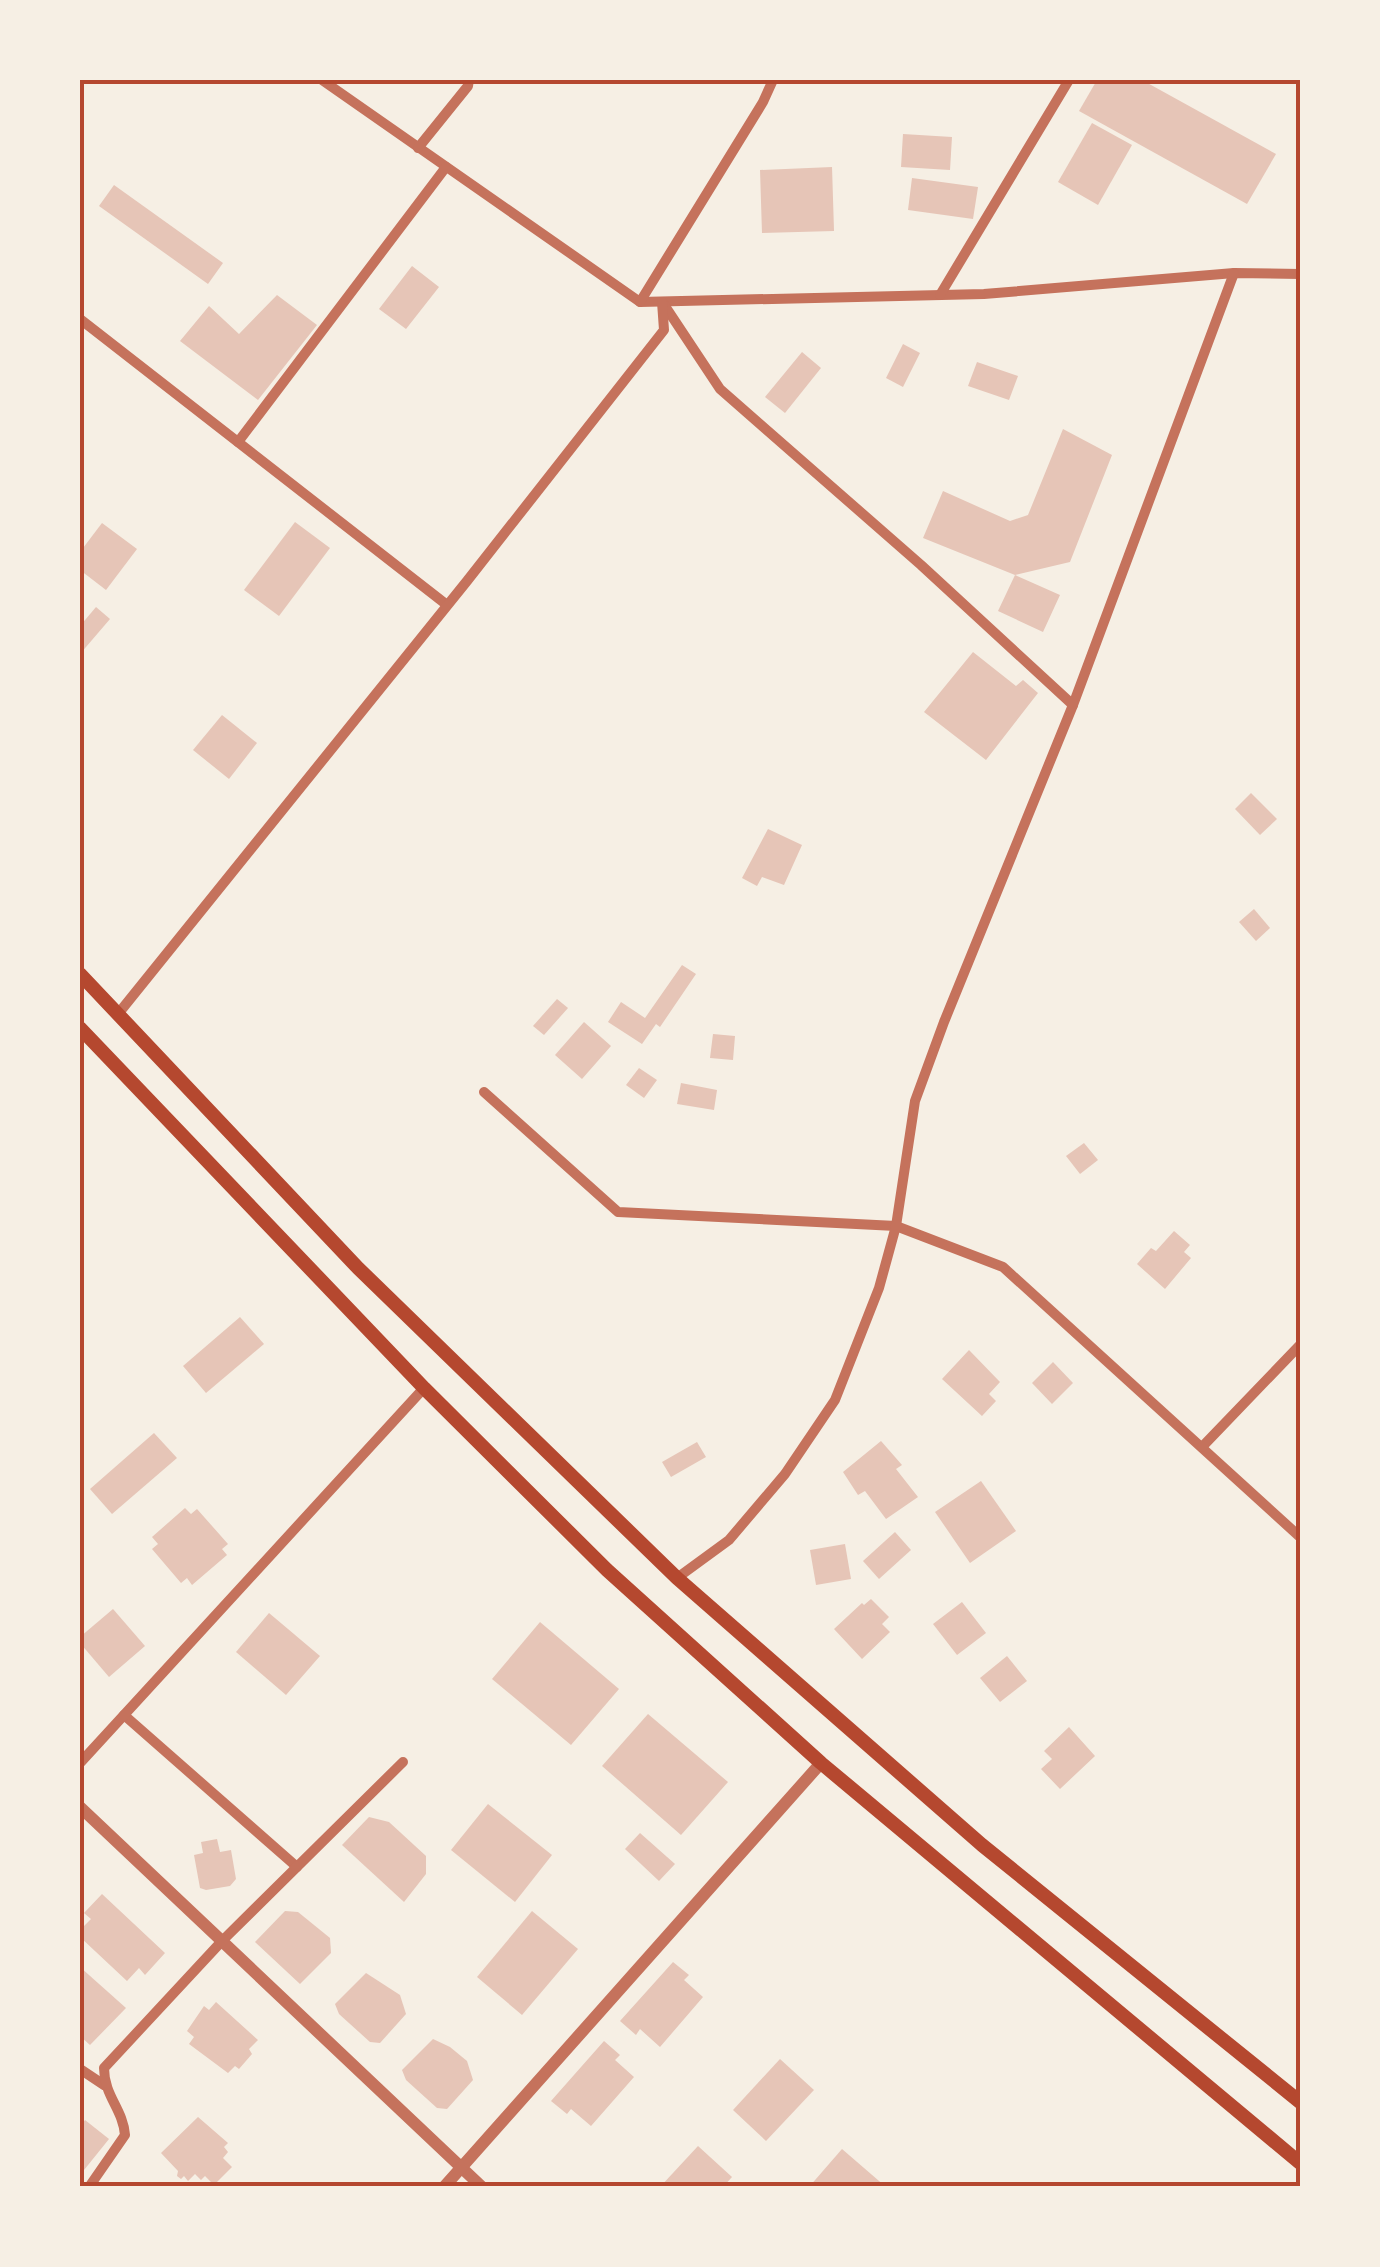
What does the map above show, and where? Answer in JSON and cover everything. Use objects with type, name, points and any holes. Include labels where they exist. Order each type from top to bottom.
[{"type":"main road","points":[[80,974],[358,1268],[677,1578],[982,1845],[1300,2102]]},
{"type":"main road","points":[[80,1028],[424,1388],[606,1570],[821,1763],[1300,2163]]},
{"type":"street","points":[[322,80],[640,302],[940,294],[1234,273],[1300,274]]},
{"type":"street","points":[[418,148],[469,80]]},
{"type":"street","points":[[640,302],[773,80]]},
{"type":"street","points":[[940,294],[1069,80]]},
{"type":"street","points":[[238,442],[446,166]]},
{"type":"street","points":[[677,1578],[728,1540],[785,1474],[836,1400],[879,1288],[896,1226],[915,1101],[1073,705],[1234,273]]},
{"type":"street","points":[[662,302],[720,389],[907,552],[1073,705]]},
{"type":"street","points":[[118,1014],[664,330],[662,302]]},
{"type":"street","points":[[80,320],[448,605]]},
{"type":"street","points":[[484,1092],[618,1212],[896,1226],[1003,1267],[1300,1537]]},
{"type":"street","points":[[1202,1447],[1300,1345]]},
{"type":"street","points":[[80,1763],[424,1388]]},
{"type":"street","points":[[124,1715],[297,1867]]},
{"type":"street","points":[[104,2085],[104,2068],[222,1941],[403,1762]]},
{"type":"street","points":[[444,2187],[821,1763]]},
{"type":"street","points":[[80,1808],[482,2187]]},
{"type":"street","points":[[80,2069],[104,2085],[124,2122],[125,2135],[88,2187]]},
{"type":"building","points":[[1097,80],[1142,80],[1276,154],[1247,204],[1079,111]]},
{"type":"building","points":[[1092,123],[1132,145],[1098,205],[1058,182]]},
{"type":"building","points":[[903,134],[952,137],[950,170],[901,167]]},
{"type":"building","points":[[832,167],[834,231],[762,233],[760,170]]},
{"type":"building","points":[[912,178],[978,187],[973,219],[908,210]]},
{"type":"building","points":[[114,185],[223,263],[208,284],[99,206]]},
{"type":"building","points":[[412,266],[439,287],[406,329],[379,309]]},
{"type":"building","points":[[277,295],[317,325],[258,400],[180,341],[209,306],[239,334]]},
{"type":"building","points":[[903,344],[920,353],[903,387],[886,378]]},
{"type":"building","points":[[802,352],[821,368],[785,413],[765,397]]},
{"type":"building","points":[[977,362],[1018,376],[1009,400],[968,386]]},
{"type":"building","points":[[1063,429],[1112,455],[1070,562],[1015,575],[923,538],[943,491],[1010,521],[1028,515]]},
{"type":"building","points":[[295,522],[330,548],[279,616],[244,590]]},
{"type":"building","points":[[102,523],[137,549],[106,590],[80,570],[80,552]]},
{"type":"building","points":[[1015,575],[1060,595],[1043,632],[998,611]]},
{"type":"building","points":[[96,607],[110,619],[80,654],[80,626]]},
{"type":"building","points":[[973,652],[1016,686],[1023,680],[1038,693],[986,760],[924,712]]},
{"type":"building","points":[[222,715],[257,743],[229,779],[193,750]]},
{"type":"building","points":[[1251,793],[1277,819],[1260,835],[1235,809]]},
{"type":"building","points":[[768,829],[802,845],[784,885],[762,877],[757,886],[742,878]]},
{"type":"building","points":[[1254,909],[1270,928],[1256,941],[1239,922]]},
{"type":"building","points":[[682,965],[696,974],[660,1027],[656,1024],[642,1044],[608,1022],[621,1002],[645,1018]]},
{"type":"building","points":[[557,999],[568,1008],[544,1035],[533,1026]]},
{"type":"building","points":[[584,1022],[611,1046],[582,1079],[555,1055]]},
{"type":"building","points":[[713,1034],[735,1036],[733,1060],[710,1058]]},
{"type":"building","points":[[639,1068],[657,1080],[644,1098],[626,1085]]},
{"type":"building","points":[[681,1083],[717,1090],[714,1110],[677,1104]]},
{"type":"building","points":[[1084,1143],[1098,1160],[1080,1174],[1066,1156]]},
{"type":"building","points":[[1174,1231],[1190,1245],[1184,1252],[1191,1258],[1165,1289],[1137,1264]]},
{"type":"building","points":[[240,1317],[264,1344],[206,1393],[183,1366]]},
{"type":"building","points":[[969,1350],[1000,1382],[989,1394],[996,1401],[982,1416],[942,1379]]},
{"type":"building","points":[[1053,1362],[1073,1383],[1052,1404],[1032,1383]]},
{"type":"building","points":[[154,1433],[177,1458],[112,1514],[90,1489]]},
{"type":"building","points":[[881,1441],[902,1465],[896,1469],[918,1497],[886,1519],[865,1491],[858,1495],[843,1472]]},
{"type":"building","points":[[697,1442],[706,1457],[671,1477],[662,1462]]},
{"type":"building","points":[[981,1481],[1016,1531],[970,1563],[935,1512]]},
{"type":"building","points":[[185,1508],[191,1514],[197,1509],[228,1544],[222,1549],[227,1555],[192,1585],[187,1578],[181,1583],[152,1549],[158,1544],[152,1537]]},
{"type":"building","points":[[895,1532],[911,1550],[879,1579],[863,1561]]},
{"type":"building","points":[[845,1544],[851,1579],[816,1585],[810,1550]]},
{"type":"building","points":[[871,1599],[889,1617],[882,1624],[890,1632],[862,1659],[834,1629]]},
{"type":"building","points":[[962,1602],[986,1633],[957,1655],[933,1624]]},
{"type":"building","points":[[113,1609],[145,1646],[109,1677],[80,1643],[80,1637]]},
{"type":"building","points":[[269,1613],[320,1656],[286,1695],[236,1652]]},
{"type":"building","points":[[540,1622],[619,1689],[571,1745],[492,1679]]},
{"type":"building","points":[[1007,1656],[1027,1681],[1000,1702],[980,1678]]},
{"type":"building","points":[[648,1714],[728,1782],[681,1835],[602,1766]]},
{"type":"building","points":[[1069,1727],[1095,1756],[1060,1789],[1041,1769],[1052,1759],[1044,1751]]},
{"type":"building","points":[[488,1804],[552,1855],[515,1902],[451,1850]]},
{"type":"building","points":[[369,1817],[389,1822],[426,1856],[426,1874],[404,1902],[342,1845]]},
{"type":"building","points":[[640,1833],[675,1864],[659,1881],[625,1849]]},
{"type":"building","points":[[217,1839],[220,1852],[231,1850],[236,1879],[230,1886],[206,1890],[200,1888],[194,1855],[203,1853],[201,1842]]},
{"type":"building","points":[[102,1894],[165,1953],[145,1975],[139,1968],[127,1981],[80,1937],[80,1930],[91,1919],[84,1913]]},
{"type":"building","points":[[285,1911],[298,1912],[330,1938],[331,1953],[300,1984],[255,1942]]},
{"type":"building","points":[[532,1911],[578,1949],[522,2015],[477,1977]]},
{"type":"building","points":[[673,1962],[689,1975],[684,1980],[703,1997],[660,2047],[640,2029],[636,2035],[620,2021]]},
{"type":"building","points":[[80,1967],[126,2008],[90,2045],[80,2036]]},
{"type":"building","points":[[366,1973],[400,1995],[406,2014],[380,2043],[370,2042],[339,2014],[335,2004]]},
{"type":"building","points":[[216,2002],[258,2040],[239,2069],[235,2066],[228,2073],[189,2044],[194,2037],[187,2031],[204,2006],[209,2010]]},
{"type":"building","points":[[433,2039],[467,2061],[473,2080],[447,2109],[437,2108],[406,2080],[402,2070]]},
{"type":"building","points":[[604,2041],[620,2055],[615,2060],[634,2077],[591,2126],[571,2109],[567,2114],[551,2101]]},
{"type":"building","points":[[780,2059],[814,2090],[766,2141],[733,2110]]},
{"type":"building","points":[[198,2117],[228,2143],[223,2158],[232,2167],[214,2185],[205,2176],[201,2180],[195,2174],[188,2181],[184,2176],[181,2179],[161,2153]]},
{"type":"building","points":[[85,2120],[109,2139],[80,2175],[80,2127]]},
{"type":"building","points":[[698,2146],[732,2177],[723,2187],[660,2187]]},
{"type":"building","points":[[842,2149],[886,2187],[809,2187]]}]
